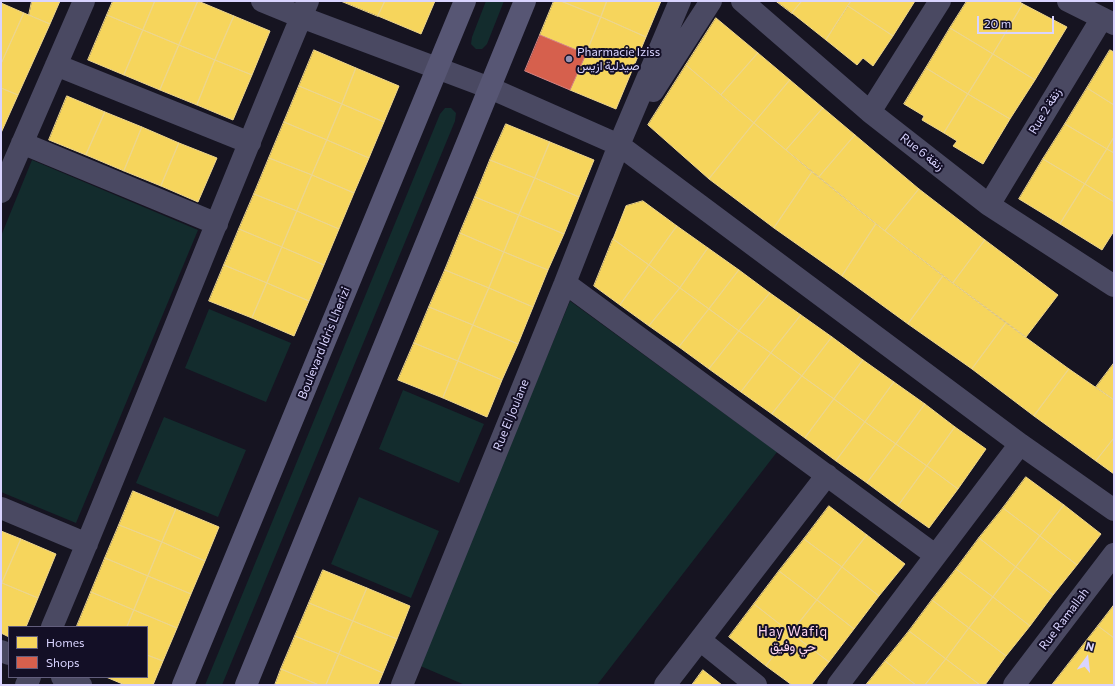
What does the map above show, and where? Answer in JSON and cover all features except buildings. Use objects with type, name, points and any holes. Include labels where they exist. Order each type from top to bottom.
[{"type":"main road","name":"Boulevard Idris Lherizi","points":[[183,685],[465,1]]},
{"type":"main road","points":[[246,685],[525,1]]},
{"type":"street","points":[[1,192],[84,1]]},
{"type":"street","points":[[262,1],[305,9],[437,68],[490,88],[619,145],[1020,444],[1114,510]]},
{"type":"street","points":[[619,145],[680,1]]},
{"type":"street","points":[[619,145],[711,1]]},
{"type":"street","name":"Rue 6 زنقة","points":[[742,1],[870,112],[989,205],[1114,285]]},
{"type":"street","points":[[870,112],[940,1]]},
{"type":"street","points":[[1068,1],[1108,21]]},
{"type":"street","points":[[52,626],[305,9]]},
{"type":"street","name":"Rue 2 زنقة","points":[[989,205],[1108,21]]},
{"type":"street","points":[[56,65],[250,143]]},
{"type":"street","points":[[22,143],[217,224]]},
{"type":"street","name":"Rue El Joulane","points":[[409,683],[619,145]]},
{"type":"street","points":[[565,284],[935,555]]},
{"type":"street","points":[[838,685],[1020,444]]},
{"type":"street","points":[[665,685],[827,475]]},
{"type":"street","points":[[1,508],[87,544]]},
{"type":"street","name":"Rue Ramallah","points":[[1014,685],[1114,554]]},
{"type":"street","points":[[700,640],[756,685]]},
{"type":"street","points":[[64,678],[81,685]]},
{"type":"green space","points":[[486,1],[504,1],[487,44],[482,49],[476,49],[471,44],[472,37]]},
{"type":"green space","points":[[445,108],[451,108],[456,113],[455,121],[222,685],[205,685],[440,114]]},
{"type":"green space","points":[[32,160],[198,230],[76,523],[1,492],[1,236]]},
{"type":"green space","points":[[570,301],[777,452],[597,685],[465,685],[418,665]]},
{"type":"green space","points":[[209,309],[291,343],[266,402],[185,368]]},
{"type":"green space","points":[[403,390],[484,424],[459,483],[379,449]]},
{"type":"green space","points":[[164,417],[246,450],[218,517],[136,483]]},
{"type":"green space","points":[[359,497],[439,531],[411,598],[331,564]]},
{"type":"place","name":"Pharmacie Iziss صيدلية ازيس","points":[[569,59]]},
{"type":"district","name":"Hay Wafiq حي وفيق","points":[[793,640]]}]
